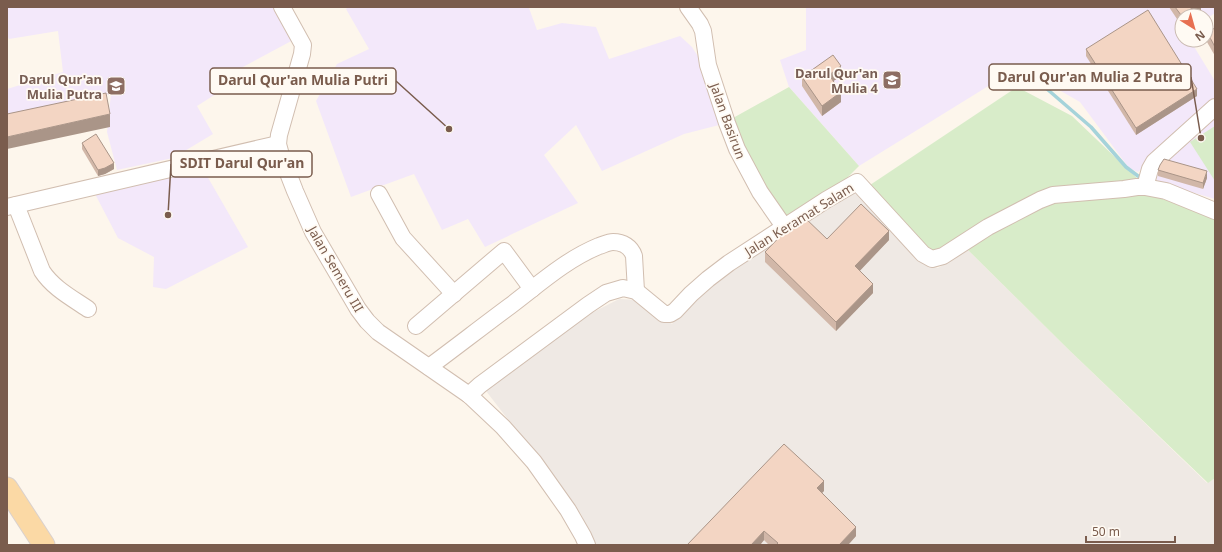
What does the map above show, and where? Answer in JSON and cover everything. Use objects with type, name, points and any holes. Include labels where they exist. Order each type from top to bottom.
[{"type":"main road","points":[[7,488],[44,545]]},
{"type":"street","name":"Jalan Semeru III","points":[[282,7],[303,45],[302,54],[279,135],[278,144],[284,166],[313,232],[358,309],[367,321],[378,332],[469,395],[503,427],[534,462],[568,510],[587,545]]},
{"type":"street","name":"Jalan Basirun","points":[[688,7],[703,31],[708,65],[726,123],[737,149],[760,192],[785,228]]},
{"type":"street","points":[[1215,107],[1154,162],[1150,169],[1147,181],[1166,191],[1215,211]]},
{"type":"street","points":[[88,309],[47,278],[42,271],[12,206],[278,144]]},
{"type":"street","name":"Jalan Keramat Salam","points":[[636,291],[664,314],[670,314],[708,279],[729,263],[826,200],[857,182],[923,254],[932,259],[943,256],[988,227],[1040,200],[1053,195],[1124,189],[1137,187],[1147,181]]},
{"type":"street","points":[[379,194],[403,238],[454,294]]},
{"type":"street","points":[[429,367],[562,266],[588,251],[609,242],[624,244],[630,248],[634,256],[636,291],[623,288],[606,293],[480,385],[469,395]]},
{"type":"street","points":[[416,326],[504,251],[532,289]]},
{"type":"shaded area","name":"Darul Qur'an Mulia Putra","points":[[7,7],[278,7],[295,39],[213,83],[216,94],[197,106],[213,134],[173,158],[117,170],[107,132],[111,94],[7,117],[7,89],[63,72],[58,31],[9,39],[7,35]]},
{"type":"shaded area","points":[[348,7],[530,7],[529,8],[537,30],[562,23],[596,27],[609,59],[680,36],[692,47],[704,66],[723,124],[684,134],[602,171],[576,125],[544,155],[578,203],[485,247],[468,219],[442,230],[414,174],[351,197],[316,101],[337,64],[369,49],[346,9]]},
{"type":"shaded area","points":[[806,7],[1215,7],[1214,14],[1214,8],[1174,8],[1174,48],[1195,48],[1215,81],[1215,101],[1138,172],[1129,168],[1080,102],[1031,74],[1011,72],[859,166],[789,87],[780,60],[806,50]]},
{"type":"shaded area","points":[[1215,111],[1215,199],[1157,182],[1156,175],[1158,165]]},
{"type":"shaded area","points":[[203,169],[248,247],[166,289],[153,287],[154,257],[118,238],[94,192]]},
{"type":"shaded area","points":[[849,191],[864,198],[924,264],[938,268],[968,250],[1207,483],[1215,478],[1215,545],[595,545],[581,514],[486,391],[576,321],[619,299],[639,300],[672,324],[712,278]]},
{"type":"green space","points":[[789,87],[859,166],[842,183],[785,220],[749,158],[733,118]]},
{"type":"green space","points":[[1017,87],[1072,116],[1139,180],[1073,187],[941,252],[930,253],[867,187]]},
{"type":"green space","points":[[1215,126],[1215,181],[1190,142]]},
{"type":"green space","points":[[1133,196],[1155,196],[1215,219],[1215,478],[1208,483],[1068,349],[968,250],[992,232],[1046,203]]},
{"type":"building","points":[[1175,7],[1194,7],[1192,8]]},
{"type":"building","points":[[1148,10],[1197,89],[1136,128],[1086,49]]},
{"type":"building","points":[[1215,28],[1215,47],[1214,45]]},
{"type":"building","points":[[833,55],[841,66],[829,75],[841,92],[822,106],[802,77]]},
{"type":"building","points":[[106,93],[110,114],[7,137],[7,114]]},
{"type":"building","points":[[96,134],[114,163],[98,170],[82,143]]},
{"type":"building","points":[[1164,159],[1207,171],[1203,183],[1158,170]]},
{"type":"building","points":[[861,204],[889,231],[855,266],[873,284],[836,322],[765,252],[793,223],[803,216],[827,239]]},
{"type":"building","points":[[784,444],[824,481],[817,488],[856,527],[839,545],[776,545],[778,543],[764,531],[751,545],[687,545]]},
{"type":"waterway","points":[[1011,66],[1028,81],[1047,89],[1091,127],[1126,167],[1138,176],[1144,178]]},
{"type":"place","name":"Darul Qur'an Mulia 4","points":[[892,80]]},
{"type":"place","name":"Darul Qur'an Mulia Putra","points":[[116,86]]},
{"type":"place","name":"Darul Qur'an Mulia Putri","points":[[449,129]]},
{"type":"place","name":"Darul Qur'an Mulia 2 Putra","points":[[1201,138]]},
{"type":"place","name":"SDIT Darul Qur'an","points":[[168,215]]}]
